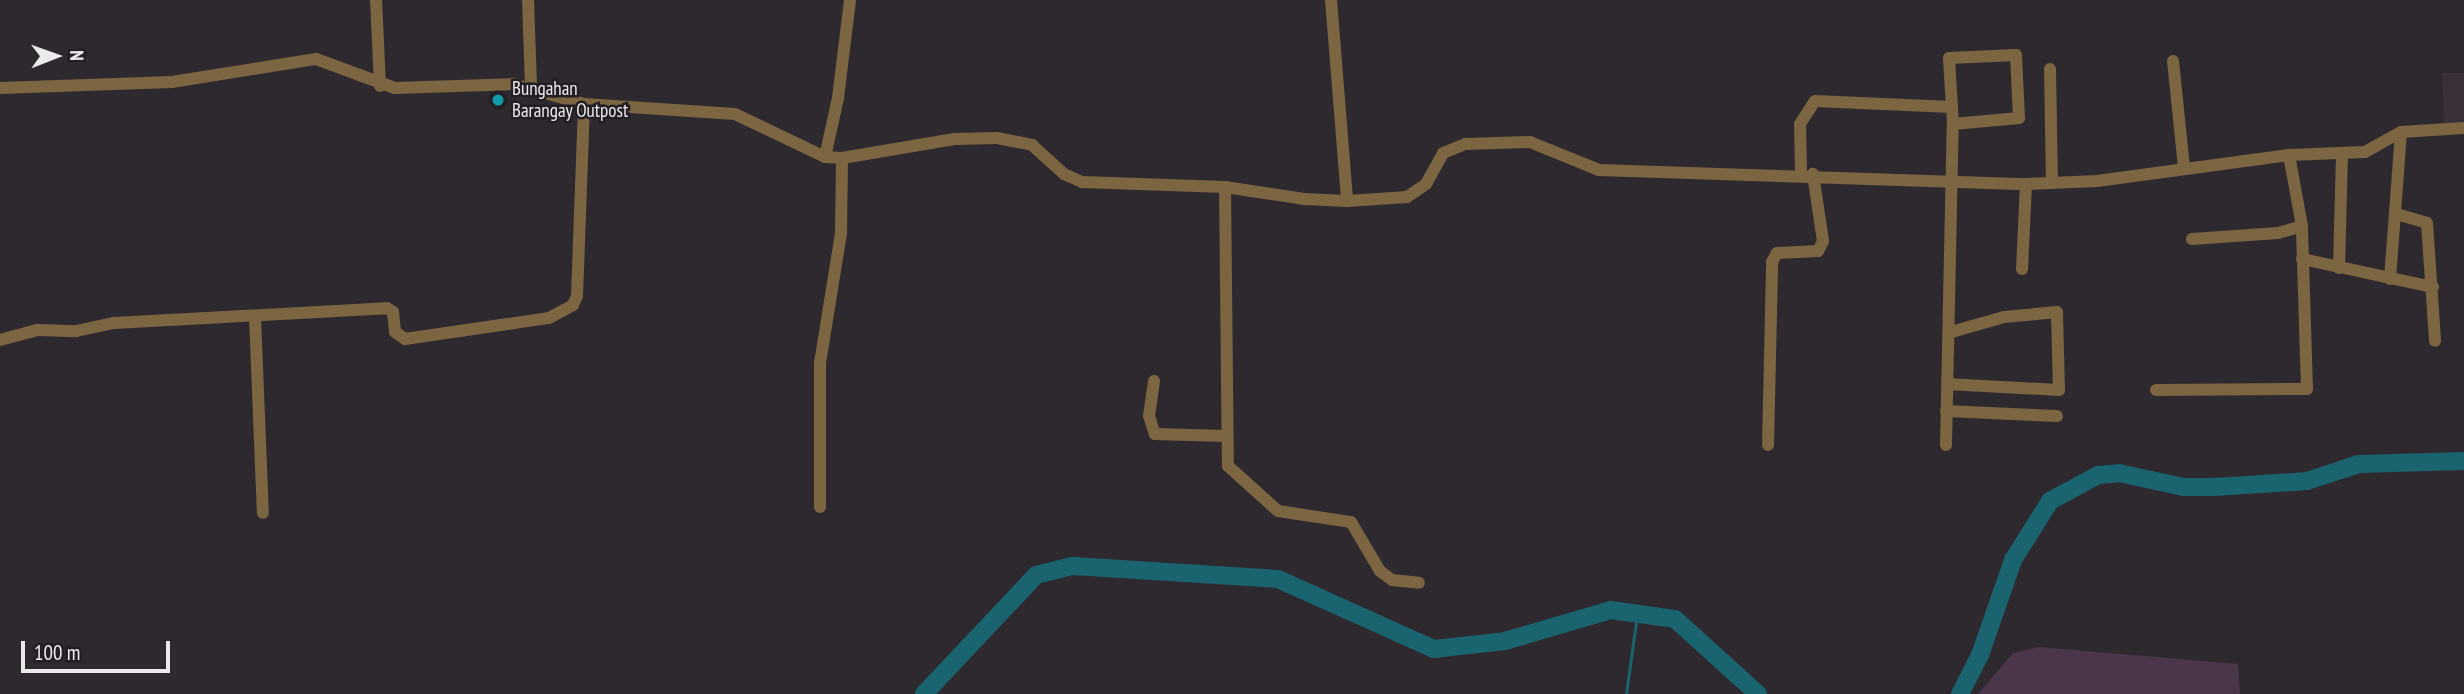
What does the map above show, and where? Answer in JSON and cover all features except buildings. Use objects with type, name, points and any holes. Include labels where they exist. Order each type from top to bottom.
[{"type":"street","points":[[376,0],[380,86]]},
{"type":"street","points":[[528,0],[531,88]]},
{"type":"street","points":[[825,157],[838,98],[850,0]]},
{"type":"street","points":[[1331,0],[1347,201]]},
{"type":"street","points":[[1946,445],[1953,124],[1950,58],[2018,57],[2019,118],[1953,124]]},
{"type":"street","points":[[0,88],[172,82],[306,59],[340,65],[380,86],[513,84],[584,104],[735,114],[825,157],[842,158],[954,139],[998,138],[1032,145],[1064,174],[1082,182],[1225,187],[1304,200],[1347,201],[1407,197],[1426,184],[1443,153],[1465,144],[1530,142],[1599,170],[1807,174],[2026,184],[2289,155],[2365,152],[2401,132],[2464,128]]},
{"type":"street","points":[[2173,61],[2184,167]]},
{"type":"street","points":[[2050,69],[2052,183]]},
{"type":"street","points":[[1768,445],[1772,262],[1777,253],[1818,251],[1823,241],[1807,174],[1800,124],[1815,101],[1952,107]]},
{"type":"street","points":[[0,340],[38,330],[76,331],[114,323],[387,308],[393,312],[395,332],[405,339],[533,322],[563,312],[577,296],[584,104]]},
{"type":"street","points":[[2390,279],[2401,132]]},
{"type":"street","points":[[2339,268],[2342,154]]},
{"type":"street","points":[[2156,390],[2307,388],[2302,226],[2289,155]]},
{"type":"street","points":[[820,507],[820,363],[841,233],[842,158]]},
{"type":"street","points":[[2022,269],[2026,184]]},
{"type":"street","points":[[1225,187],[1228,466],[1278,511],[1351,522],[1380,571],[1392,580],[1419,583]]},
{"type":"street","points":[[2396,214],[2427,223],[2435,341]]},
{"type":"street","points":[[2192,239],[2278,233],[2302,226]]},
{"type":"street","points":[[2302,259],[2433,287]]},
{"type":"street","points":[[1947,384],[2059,390],[2057,312],[2004,317],[1948,333]]},
{"type":"street","points":[[255,317],[263,513]]},
{"type":"street","points":[[1154,380],[1149,416],[1155,434],[1226,436]]},
{"type":"street","points":[[1946,411],[2057,416]]},
{"type":"shaded area","points":[[2442,73],[2464,73],[2464,124],[2444,124]]},
{"type":"shaded area","points":[[2039,647],[2238,664],[2240,694],[1978,694],[2013,653]]},
{"type":"waterway","points":[[1960,694],[1980,655],[2013,560],[2050,501],[2098,475],[2119,473],[2183,487],[2215,487],[2307,481],[2359,464],[2464,461]]},
{"type":"waterway","points":[[924,694],[1036,575],[1073,566],[1278,579],[1434,649],[1505,641],[1611,610],[1675,619],[1758,694]]},
{"type":"waterway","points":[[1626,694],[1637,615]]},
{"type":"place","name":"Bungahan Barangay Outpost","points":[[498,100]]}]
